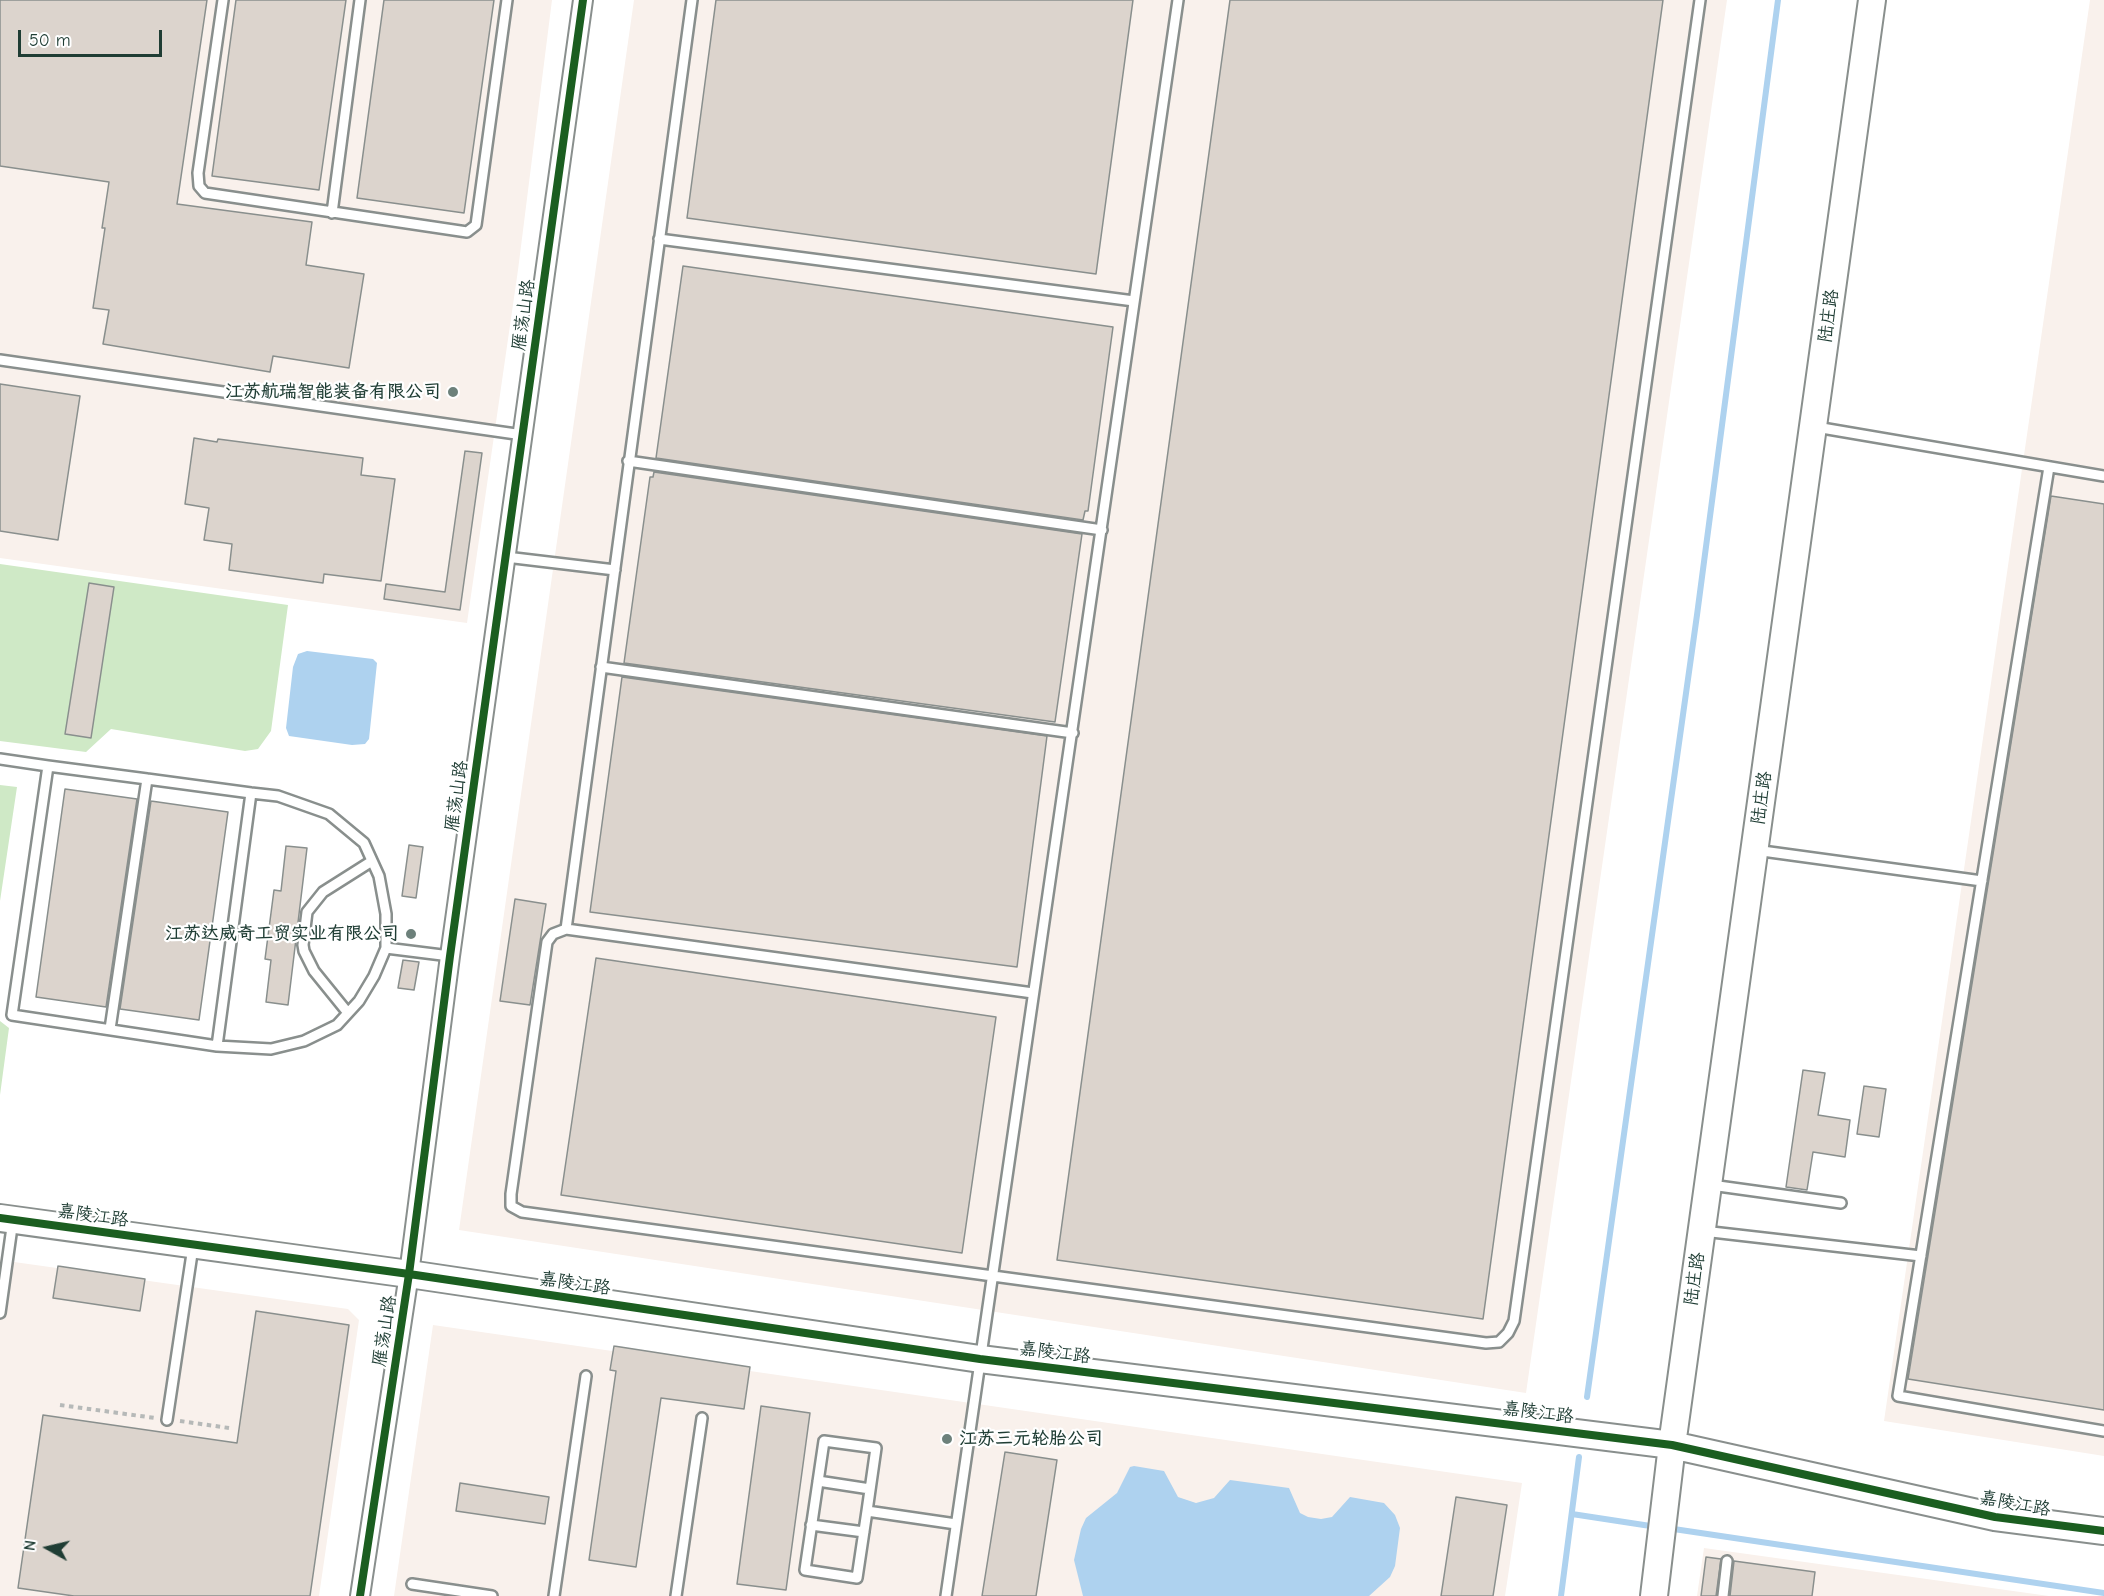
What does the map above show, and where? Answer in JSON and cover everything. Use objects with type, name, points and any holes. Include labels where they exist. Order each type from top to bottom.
[{"type":"street","name":"雁荡山路","points":[[360,1596],[409,1274],[450,956],[583,0]]},
{"type":"street","name":"陆庄路","points":[[1654,1596],[1672,1445],[1872,0]]},
{"type":"street","name":"嘉陵江路","points":[[7,1219],[409,1274],[980,1359],[1672,1445],[1995,1517],[2104,1531]]},
{"type":"lane","points":[[223,0],[198,173],[199,186],[205,193],[212,196],[468,232],[473,229],[478,216],[507,0]]},
{"type":"lane","points":[[332,213],[360,0]]},
{"type":"lane","points":[[566,929],[692,0]]},
{"type":"lane","points":[[946,1596],[1178,0]]},
{"type":"lane","points":[[1033,993],[566,929],[553,934],[547,942],[511,1194],[512,1206],[522,1212],[1486,1343],[1499,1342],[1508,1333],[1516,1309],[1700,0]]},
{"type":"lane","points":[[659,239],[1134,301]]},
{"type":"lane","points":[[0,360],[523,435]]},
{"type":"lane","points":[[1813,427],[2104,476]]},
{"type":"lane","points":[[628,462],[1102,530]]},
{"type":"lane","points":[[2049,467],[1898,1396],[2104,1431]]},
{"type":"lane","points":[[506,556],[615,570]]},
{"type":"lane","points":[[601,667],[1073,733]]},
{"type":"lane","points":[[0,759],[278,796],[329,814],[364,843],[379,876],[386,914],[386,948],[374,976],[348,1013],[337,1025],[304,1041],[271,1049],[217,1046],[12,1015],[48,766]]},
{"type":"lane","points":[[110,1029],[147,779]]},
{"type":"lane","points":[[217,1046],[251,793]]},
{"type":"lane","points":[[1754,850],[1982,881]]},
{"type":"lane","points":[[348,1013],[314,971],[304,951],[307,912],[323,892],[372,861]]},
{"type":"lane","points":[[386,948],[450,956]]},
{"type":"lane","points":[[1708,1185],[1841,1203]]},
{"type":"lane","points":[[0,1313],[7,1219]]},
{"type":"lane","points":[[1702,1230],[1921,1256]]},
{"type":"lane","points":[[166,1420],[193,1245]]},
{"type":"lane","points":[[554,1596],[586,1376]]},
{"type":"lane","points":[[676,1596],[702,1418]]},
{"type":"lane","points":[[824,1441],[876,1448],[870,1489],[857,1578],[804,1570],[824,1441]]},
{"type":"lane","points":[[818,1481],[870,1489]]},
{"type":"lane","points":[[867,1511],[956,1524]]},
{"type":"lane","points":[[811,1525],[864,1532]]},
{"type":"lane","points":[[1723,1596],[1727,1561]]},
{"type":"lane","points":[[412,1584],[492,1596]]},
{"type":"path","points":[[60,1405],[229,1428]]},
{"type":"shaded area","points":[[0,0],[552,0],[518,270],[467,623],[0,558]]},
{"type":"shaded area","points":[[634,0],[1727,0],[1526,1393],[459,1230]]},
{"type":"shaded area","points":[[2090,0],[2104,0],[2104,1456],[1884,1421]]},
{"type":"shaded area","points":[[0,1260],[348,1309],[359,1320],[319,1596],[0,1596]]},
{"type":"shaded area","points":[[433,1325],[1522,1483],[1505,1596],[394,1596]]},
{"type":"shaded area","points":[[1704,1548],[2049,1596],[1697,1596]]},
{"type":"green space","points":[[0,564],[288,605],[271,731],[258,749],[245,751],[111,729],[86,752],[0,741]]},
{"type":"green space","points":[[0,785],[17,787],[0,901]]},
{"type":"green space","points":[[0,1021],[9,1028],[0,1095]]},
{"type":"water","points":[[307,651],[373,659],[377,663],[369,739],[365,744],[352,745],[289,736],[286,728],[293,667],[298,654]]},
{"type":"water","points":[[1130,1467],[1164,1471],[1178,1497],[1196,1503],[1214,1498],[1230,1480],[1289,1488],[1300,1513],[1321,1519],[1332,1517],[1350,1497],[1384,1503],[1395,1515],[1400,1528],[1395,1566],[1390,1577],[1369,1596],[1083,1596],[1074,1560],[1081,1529],[1086,1518],[1117,1493]]},
{"type":"building","points":[[0,0],[207,0],[177,204],[312,222],[306,265],[364,274],[349,368],[273,356],[270,372],[103,344],[109,310],[93,308],[105,228],[102,228],[109,182],[0,166]]},
{"type":"building","points":[[236,0],[346,0],[319,190],[212,176]]},
{"type":"building","points":[[384,0],[494,0],[464,213],[357,198]]},
{"type":"building","points":[[716,0],[1133,0],[1096,274],[687,218]]},
{"type":"building","points":[[1230,0],[1663,0],[1483,1319],[1057,1260]]},
{"type":"building","points":[[683,266],[1113,327],[1088,511],[1085,511],[1083,520],[656,458]]},
{"type":"building","points":[[0,384],[80,396],[58,540],[0,531]]},
{"type":"building","points":[[194,438],[217,442],[218,439],[363,458],[361,475],[395,479],[381,581],[324,574],[323,583],[229,570],[232,544],[204,540],[209,508],[185,504]]},
{"type":"building","points":[[465,451],[482,453],[460,610],[384,599],[386,584],[445,592]]},
{"type":"building","points":[[654,472],[1082,534],[1055,722],[624,663],[650,477],[653,477]]},
{"type":"building","points":[[2051,496],[2104,504],[2104,1410],[1908,1379]]},
{"type":"building","points":[[89,583],[114,587],[91,738],[65,734]]},
{"type":"building","points":[[622,677],[1047,736],[1017,967],[590,912]]},
{"type":"building","points":[[65,789],[137,799],[106,1007],[36,997]]},
{"type":"building","points":[[151,801],[228,812],[199,1020],[120,1009]]},
{"type":"building","points":[[409,845],[423,847],[416,898],[402,896]]},
{"type":"building","points":[[286,846],[307,848],[288,1005],[266,1002],[271,960],[265,959],[274,890],[281,891]]},
{"type":"building","points":[[515,899],[546,904],[530,1005],[500,1001]]},
{"type":"building","points":[[596,958],[996,1017],[962,1253],[561,1195]]},
{"type":"building","points":[[403,960],[419,962],[414,990],[398,988]]},
{"type":"building","points":[[1803,1070],[1825,1073],[1818,1115],[1850,1120],[1845,1157],[1813,1152],[1807,1190],[1786,1187]]},
{"type":"building","points":[[1864,1086],[1886,1089],[1879,1137],[1857,1134]]},
{"type":"building","points":[[58,1266],[145,1279],[140,1311],[53,1298]]},
{"type":"building","points":[[256,1311],[349,1325],[310,1596],[74,1596],[18,1588],[43,1415],[237,1443]]},
{"type":"building","points":[[614,1346],[750,1367],[744,1409],[661,1398],[636,1567],[589,1560],[616,1371],[610,1370]]},
{"type":"building","points":[[761,1406],[810,1413],[786,1590],[737,1584]]},
{"type":"building","points":[[1005,1452],[1057,1460],[1036,1596],[982,1596]]},
{"type":"building","points":[[460,1483],[549,1497],[545,1524],[456,1511]]},
{"type":"building","points":[[1456,1497],[1507,1505],[1493,1596],[1441,1596]]},
{"type":"building","points":[[1706,1557],[1721,1559],[1716,1596],[1701,1596]]},
{"type":"building","points":[[1734,1561],[1815,1572],[1812,1596],[1730,1596]]},
{"type":"waterway","points":[[1587,1397],[1697,615],[1778,0]]},
{"type":"waterway","points":[[1561,1596],[1579,1457]]},
{"type":"waterway","points":[[1572,1514],[1657,1527]]},
{"type":"waterway","points":[[1667,1528],[2104,1593]]},
{"type":"cycle path","points":[[360,1596],[409,1274],[450,956],[583,0]]},
{"type":"cycle path","points":[[0,1218],[409,1274],[980,1359],[1672,1445],[1995,1517],[2104,1531]]},
{"type":"place","name":"江苏航瑞智能装备有限公司","points":[[453,392]]},
{"type":"place","name":"江苏达威奇工贸实业有限公司","points":[[411,934]]},
{"type":"place","name":"江苏三元轮胎公司","points":[[947,1439]]}]
